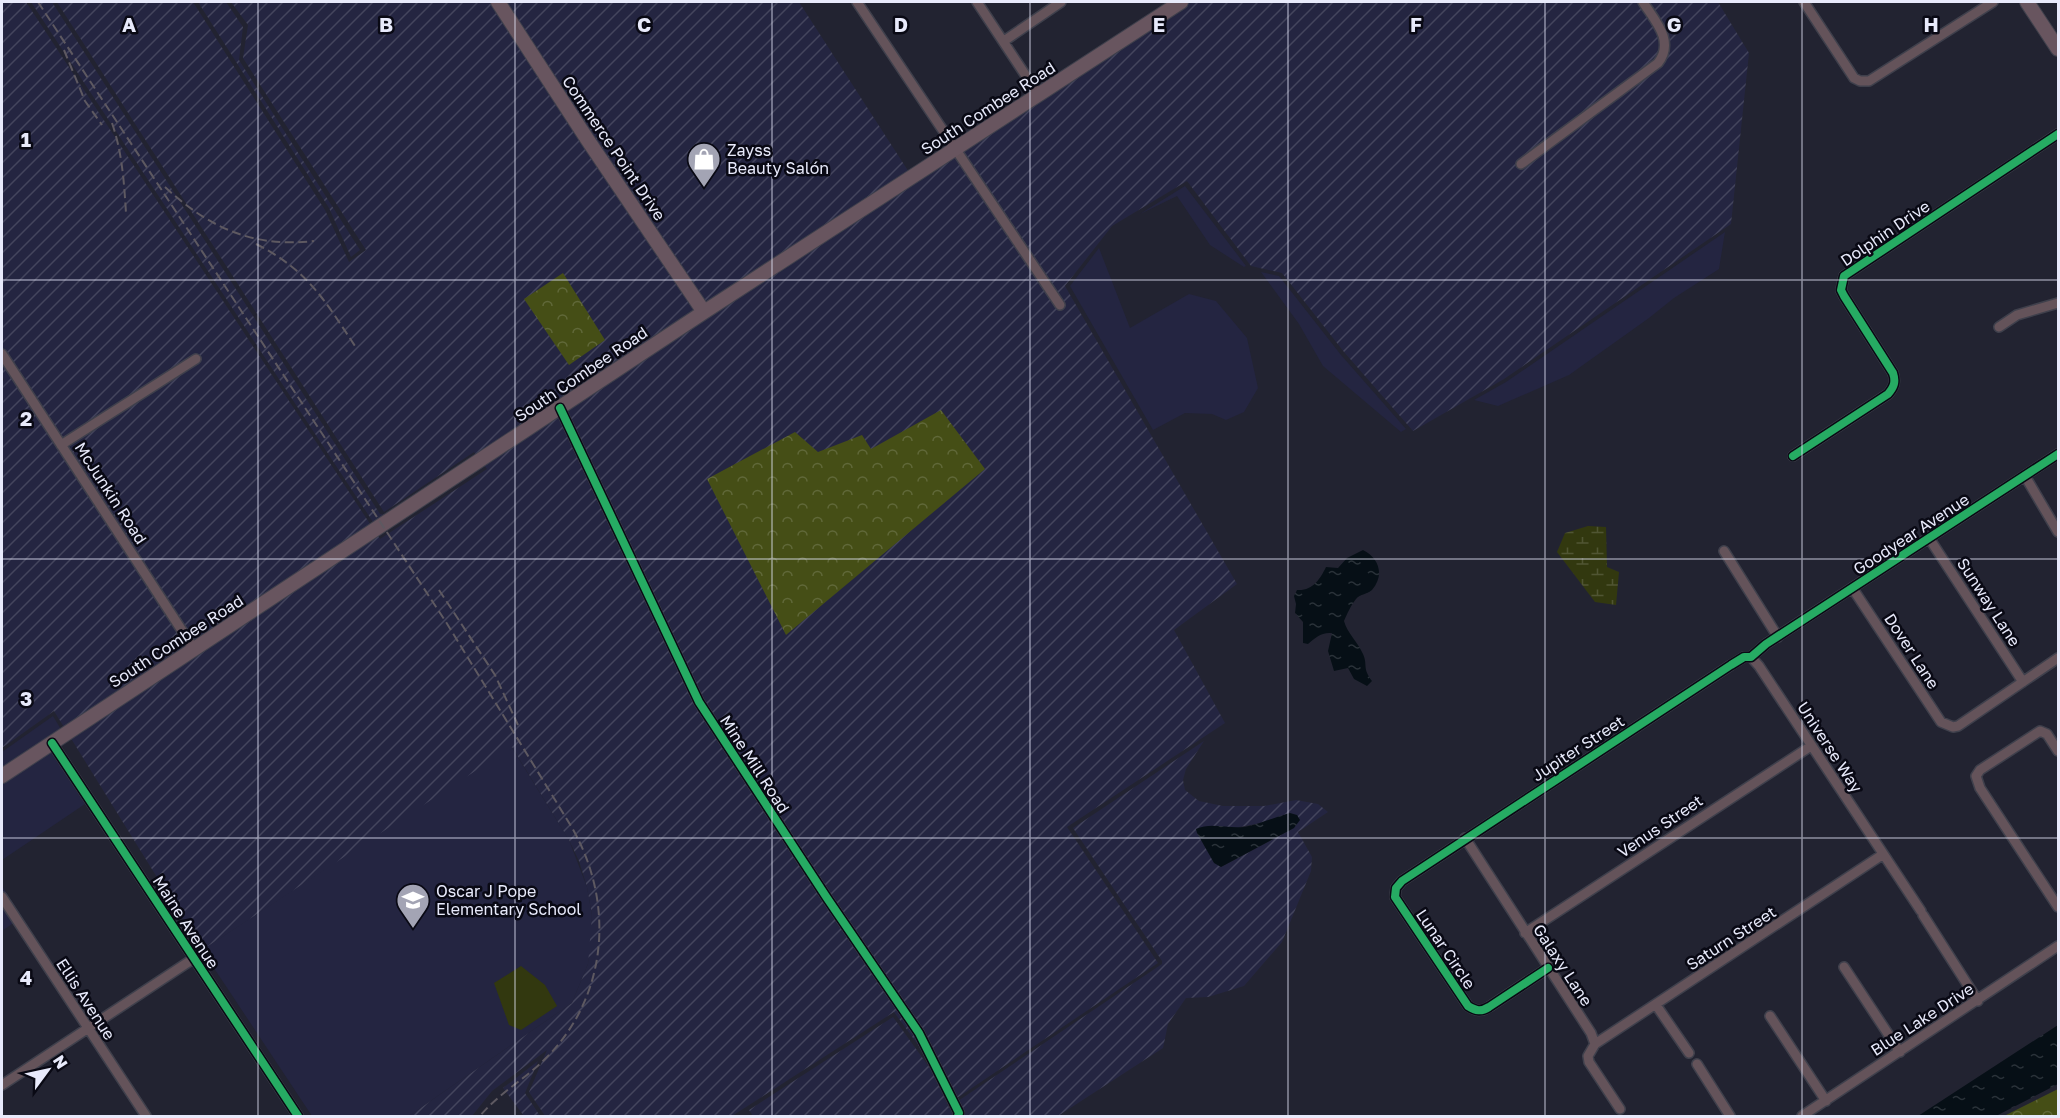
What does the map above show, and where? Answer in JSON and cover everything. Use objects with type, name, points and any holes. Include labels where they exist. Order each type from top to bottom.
[{"type":"main road","name":"Commerce Point Drive","points":[[498,2],[704,312]]},
{"type":"main road","name":"South Combee Road","points":[[2,776],[704,312],[1181,2]]},
{"type":"main road","points":[[2027,2],[2058,50]]},
{"type":"street","points":[[857,2],[1060,305]]},
{"type":"street","points":[[977,2],[1038,94]]},
{"type":"street","points":[[1004,41],[1061,2]]},
{"type":"street","points":[[1521,164],[1658,63],[1665,55],[1666,45],[1662,33],[1643,2]]},
{"type":"street","points":[[1804,2],[1854,78],[1869,81],[1993,2]]},
{"type":"street","name":"Dolphin Drive","points":[[1793,456],[1888,394],[1893,388],[1895,379],[1893,373],[1841,290],[1844,276],[2058,134]]},
{"type":"street","points":[[1999,327],[2017,315],[2058,303]]},
{"type":"street","name":"McJunkin Road","points":[[2,354],[194,648]]},
{"type":"street","points":[[61,445],[196,359]]},
{"type":"street","name":"Mine Mill Road","points":[[560,408],[699,702],[833,907],[919,1033],[959,1113],[958,1116]]},
{"type":"street","name":"Goodyear Avenue","points":[[1778,637],[2058,454]]},
{"type":"street","points":[[2025,476],[2058,532]]},
{"type":"street","name":"Sunway Lane","points":[[1929,538],[2023,682]]},
{"type":"street","points":[[1724,550],[1778,637]]},
{"type":"street","name":"Dover Lane","points":[[1853,589],[1941,722],[1949,726],[1958,726],[2023,682]]},
{"type":"street","name":"Jupiter Street","points":[[1396,888],[1402,881],[1465,838],[1731,665],[1744,657],[1750,657],[1778,637]]},
{"type":"street","name":"Universe Way","points":[[1750,657],[1759,666],[1978,1001]]},
{"type":"street","points":[[2023,682],[2058,658]]},
{"type":"street","points":[[2058,751],[2047,734],[2036,732],[1980,770],[1976,776],[1980,788],[2058,907]]},
{"type":"street","name":"Maine Avenue","points":[[52,743],[298,1116]]},
{"type":"street","name":"Venus Street","points":[[1525,933],[1811,746]]},
{"type":"street","name":"Galaxy Lane","points":[[1465,838],[1592,1033],[1595,1044],[1588,1056],[1588,1062],[1622,1113]]},
{"type":"street","name":"Saturn Street","points":[[1595,1044],[1882,855]]},
{"type":"street","name":"Lunar Circle","points":[[1396,888],[1395,897],[1468,1006],[1475,1010],[1483,1011],[1490,1007],[1548,968]]},
{"type":"street","name":"Ellis Avenue","points":[[2,897],[146,1116]]},
{"type":"street","name":"Blue Lake Drive","points":[[1802,1116],[2058,946]]},
{"type":"street","points":[[2,1085],[193,959]]},
{"type":"street","points":[[1844,967],[1900,1052]]},
{"type":"street","points":[[1656,1005],[1689,1053]]},
{"type":"street","points":[[1770,1016],[1826,1101]]},
{"type":"street","points":[[1697,1065],[1730,1116]]},
{"type":"shaded area","points":[[2,2],[26,2],[380,539],[487,469],[474,452],[384,512],[57,2],[193,2],[325,210],[349,262],[366,250],[243,58],[248,25],[231,2],[799,2],[916,183],[1189,2],[1718,2],[1749,53],[1731,224],[1504,379],[1413,431],[1344,352],[1282,273],[1251,266],[1187,181],[1112,226],[1065,286],[1237,584],[1174,630],[1225,723],[1067,827],[1158,963],[957,1098],[894,1012],[732,1116],[545,1116],[529,1092],[547,1050],[492,1091],[472,1116],[409,1116],[572,1003],[588,964],[592,915],[579,861],[569,840],[512,747],[202,950],[54,711],[2,748],[2,382],[4,380],[2,375]]},
{"type":"shaded area","points":[[31,2],[52,2],[380,514],[386,515],[375,525]]},
{"type":"shaded area","points":[[198,2],[226,2],[243,27],[239,60],[360,250],[351,257],[329,208]]},
{"type":"shaded area","points":[[1185,186],[1246,266],[1244,267],[1210,245],[1177,196],[1140,214]]},
{"type":"shaded area","points":[[1725,232],[1719,269],[1674,298],[1569,375],[1498,406],[1474,400],[1506,382]]},
{"type":"shaded area","points":[[1099,248],[1130,328],[1189,294],[1216,301],[1247,338],[1258,388],[1244,412],[1226,420],[1212,414],[1185,413],[1153,430],[1070,286]]},
{"type":"shaded area","points":[[1261,272],[1279,276],[1341,355],[1406,429],[1401,432],[1323,366],[1299,324]]},
{"type":"shaded area","points":[[53,716],[62,731],[2,771],[2,752]]},
{"type":"shaded area","points":[[1204,741],[1186,769],[1183,780],[1185,790],[1199,801],[1223,806],[1264,806],[1296,800],[1318,804],[1328,812],[1298,832],[1312,857],[1311,871],[1282,942],[1244,986],[1208,997],[1186,998],[1168,1024],[1163,1048],[1058,1116],[963,1116],[958,1101],[1162,964],[1073,828]],"holes":[[[1290,813],[1294,828],[1221,867],[1239,827],[1261,823]]]},
{"type":"shaded area","name":"Oscar J Pope Elementary School","points":[[511,746],[569,840],[587,887],[592,915],[591,943],[588,964],[572,1003],[409,1116],[312,1116],[202,950]]},
{"type":"shaded area","points":[[50,749],[85,804],[2,860],[2,781]]},
{"type":"shaded area","points":[[2,886],[22,917],[2,931]]},
{"type":"shaded area","points":[[893,1017],[932,1071],[953,1116],[753,1116],[749,1110]]},
{"type":"shaded area","points":[[538,1061],[525,1093],[540,1116],[524,1116],[503,1088]]},
{"type":"green space","points":[[563,273],[605,340],[569,365],[524,299]]},
{"type":"green space","points":[[941,410],[985,469],[786,635],[707,479],[795,432],[818,452],[862,435],[871,449]]},
{"type":"green space","points":[[1588,526],[1606,527],[1607,567],[1619,572],[1616,605],[1595,602],[1557,552],[1565,533]]},
{"type":"green space","points":[[521,966],[545,985],[557,1006],[521,1030],[509,1025],[494,983]]},
{"type":"green space","points":[[2058,1089],[2058,1116],[2004,1116]]},
{"type":"water","points":[[1363,550],[1369,553],[1376,562],[1378,579],[1372,590],[1356,599],[1344,621],[1364,658],[1367,673],[1372,681],[1367,686],[1354,679],[1348,668],[1334,671],[1328,651],[1332,633],[1321,634],[1308,644],[1303,643],[1303,622],[1295,613],[1294,596],[1297,590],[1312,586],[1326,567],[1338,568],[1347,558]]},
{"type":"water","points":[[1290,813],[1297,815],[1300,820],[1294,828],[1221,867],[1214,863],[1196,829],[1208,826],[1244,827]]},
{"type":"water","points":[[2058,1025],[2058,1084],[1996,1116],[1918,1116]]},
{"type":"railway","points":[[38,2],[446,622],[571,826],[585,855],[594,885],[599,916],[599,947],[593,977],[582,1007],[566,1034],[545,1059],[495,1100],[480,1116]]},
{"type":"railway","points":[[64,50],[85,101],[102,125]]},
{"type":"railway","points":[[112,123],[120,156],[126,213]]},
{"type":"railway","points":[[165,187],[198,214],[234,232],[272,241],[314,241]]},
{"type":"railway","points":[[256,244],[274,254],[303,276],[325,302],[357,349]]},
{"type":"railway","points":[[439,590],[495,675],[518,725]]},
{"type":"cycle path","points":[[1793,456],[1888,394],[1894,384],[1893,373],[1841,290],[1844,276],[2058,134]]},
{"type":"cycle path","points":[[560,408],[699,702],[827,898],[919,1033],[959,1113],[958,1116]]},
{"type":"cycle path","points":[[1548,968],[1486,1009],[1471,1008],[1395,897],[1396,888],[1402,881],[1731,665],[1744,657],[1751,657],[1766,644],[2058,454]]},
{"type":"cycle path","points":[[52,743],[298,1116]]},
{"type":"place","name":"Zayss Beauty Salón","points":[[704,188]]},
{"type":"place","name":"Oscar J Pope Elementary School","points":[[413,929]]}]
